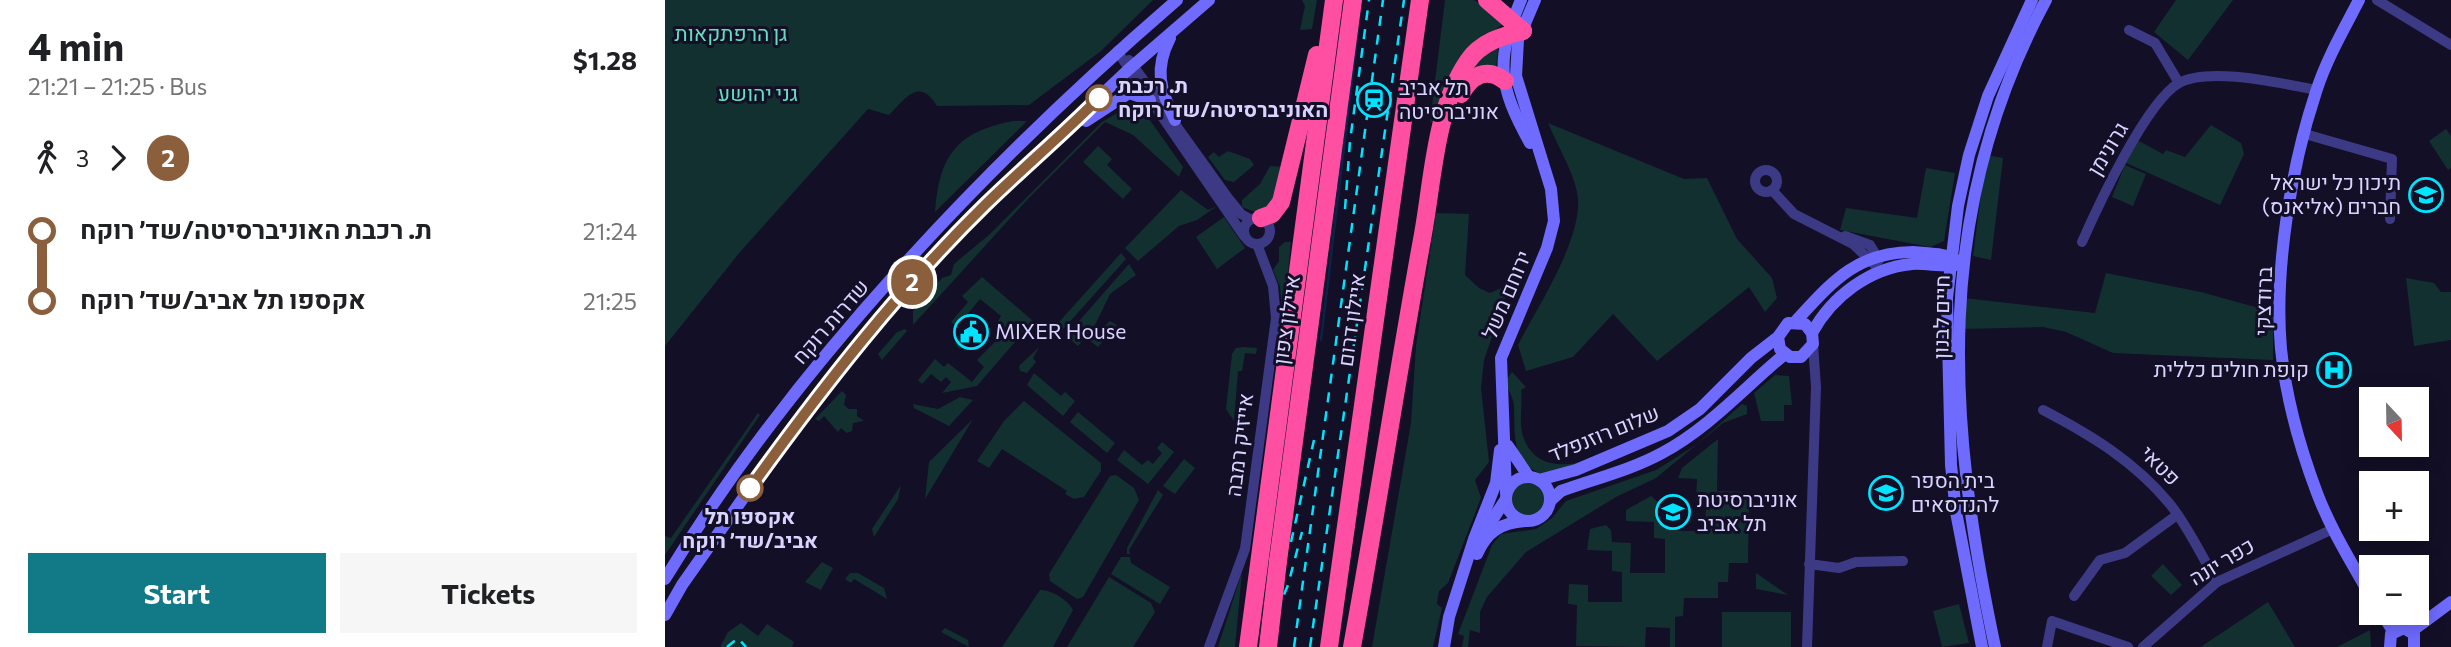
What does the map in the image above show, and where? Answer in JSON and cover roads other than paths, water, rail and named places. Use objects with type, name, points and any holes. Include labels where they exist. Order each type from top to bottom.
[{"type":"highway","points":[[1248,647],[1333,36],[1332,0]]},
{"type":"highway","name":"איילון צפון","points":[[1268,647],[1333,36],[1353,0]]},
{"type":"highway","name":"איילון דרום","points":[[1329,647],[1420,0]]},
{"type":"highway","points":[[1352,647],[1447,109],[1464,69],[1481,48],[1514,29],[1487,0]]},
{"type":"highway","points":[[1256,218],[1272,214],[1282,202],[1333,36]]},
{"type":"highway","points":[[1438,149],[1470,80],[1486,72],[1504,81]]},
{"type":"main road","name":"שדרות רוקח","points":[[665,579],[721,496],[824,358],[917,251],[1118,51],[1177,0]]},
{"type":"main road","name":"שדרות רוקח","points":[[665,615],[682,585],[796,423],[911,283],[986,204],[1049,148],[1131,67],[1209,0]]},
{"type":"main road","name":"ירוחם משל","points":[[1521,0],[1502,60],[1504,81],[1515,114],[1545,171]]},
{"type":"main road","name":"ירוחם משל","points":[[1506,496],[1508,468],[1502,436],[1501,358],[1547,248],[1554,221],[1551,189],[1516,76],[1517,48],[1514,29],[1535,0]]},
{"type":"main road","name":"חיים לבנון","points":[[1995,647],[1976,558],[1964,470],[1954,238],[1969,155],[1988,96],[2032,0]]},
{"type":"main road","name":"חיים לבנון","points":[[1982,647],[1955,500],[1947,298],[1998,103],[2025,38],[2046,0]]},
{"type":"main road","name":"ברודצקי","points":[[2359,0],[2317,90],[2305,134],[2285,241],[2281,349],[2296,430],[2333,529],[2359,576]]},
{"type":"main road","points":[[1174,32],[1159,71],[1161,89],[1175,120]]},
{"type":"main road","points":[[1049,148],[1121,96],[1132,93],[1150,100]]},
{"type":"main road","points":[[1954,238],[1926,259],[1881,271],[1854,285],[1819,321],[1807,354],[1790,356],[1778,337],[1783,326],[1794,322],[1841,275],[1873,256],[1926,259],[1955,262]]},
{"type":"main road","points":[[1926,259],[1938,274],[1947,298]]},
{"type":"main road","points":[[1794,322],[1805,324],[1813,339]]},
{"type":"main road","name":"שלום רוזנפלד","points":[[1534,479],[1587,466],[1668,431],[1700,409],[1751,358],[1778,337]]},
{"type":"main road","name":"שלום רוזנפלד","points":[[1550,501],[1561,491],[1638,464],[1675,446],[1790,356]]},
{"type":"main road","points":[[1444,647],[1449,617],[1496,484],[1502,436]]},
{"type":"main road","name":"ירוחם משל","points":[[1502,436],[1516,462],[1534,479]]},
{"type":"main road","points":[[1447,633],[1482,541],[1499,526],[1541,516],[1550,501],[1547,489],[1534,479],[1517,480],[1473,545]]},
{"type":"main road","points":[[1506,496],[1514,516],[1525,521]]},
{"type":"main road","points":[[2411,631],[2451,602]]},
{"type":"main road","points":[[2389,625],[2393,631]]},
{"type":"main road","points":[[2393,631],[2404,628],[2411,631],[2416,638],[2414,647]]},
{"type":"main road","points":[[2390,647],[2389,640],[2393,631]]},
{"type":"street","points":[[2377,0],[2451,45]]},
{"type":"street","points":[[2129,30],[2155,43],[2179,83],[2235,76],[2317,90]]},
{"type":"street","points":[[1118,51],[1175,120],[1238,210],[1268,223],[1271,231],[1265,242],[1257,244],[1244,236],[1150,100],[1131,67]]},
{"type":"street","name":"גרונימן","points":[[2082,242],[2113,173],[2161,101],[2179,83]]},
{"type":"street","points":[[2305,134],[2392,159],[2390,219]]},
{"type":"street","points":[[1772,190],[1794,214],[1828,233],[1865,242],[1881,271]]},
{"type":"street","points":[[1244,236],[1245,225],[1256,218]]},
{"type":"street","name":"אייזיק רמבה","points":[[1209,647],[1245,549],[1276,318],[1273,286],[1257,244]]},
{"type":"street","points":[[1807,647],[1815,374],[1813,339]]},
{"type":"street","points":[[1790,356],[1815,374]]},
{"type":"street","name":"פטאי","points":[[2043,410],[2088,433],[2127,460],[2171,504],[2217,582]]},
{"type":"street","points":[[2074,596],[2100,560],[2125,553],[2177,515]]},
{"type":"street","name":"כפר יונה","points":[[2143,647],[2185,607],[2217,582],[2333,529]]},
{"type":"street","points":[[1809,564],[1839,568],[1856,562],[1903,561]]},
{"type":"street","points":[[2047,647],[2052,621],[2128,647]]},
{"type":"waterway","points":[[1321,340],[1358,30]]},
{"type":"railway","points":[[1345,209],[1350,141],[1369,0]]},
{"type":"railway","points":[[1294,647],[1383,0]]},
{"type":"railway","points":[[1310,647],[1404,0]]},
{"type":"railway","points":[[1291,542],[1314,440]]},
{"type":"railway","points":[[1262,647],[1288,585],[1302,532]]},
{"type":"railway","points":[[727,647],[738,638],[746,647]]},
{"type":"place","name":"ת. רכבת האוניברסיטה/שד׳ רוקח","points":[[1099,98]]},
{"type":"place","name":"תל אביב אוניברסיטה","points":[[1374,100]]},
{"type":"place","name":"תיכון כל ישראל חברים (אליאנס)","points":[[2426,195]]},
{"type":"place","name":"MIXER House","points":[[971,332]]},
{"type":"place","name":"קופת חולים כללית","points":[[2334,370]]},
{"type":"place","name":"אקספו תל אביב/שד׳ רוקח","points":[[750,488]]},
{"type":"place","name":"בית הספר להנדסאים","points":[[1886,493]]},
{"type":"place","name":"אוניברסיטת תל אביב","points":[[1673,512]]},
{"type":"park label","name":"גן הרפתקאות","points":[[731,34]]},
{"type":"park label","name":"גני יהושע","points":[[758,94]]}]
